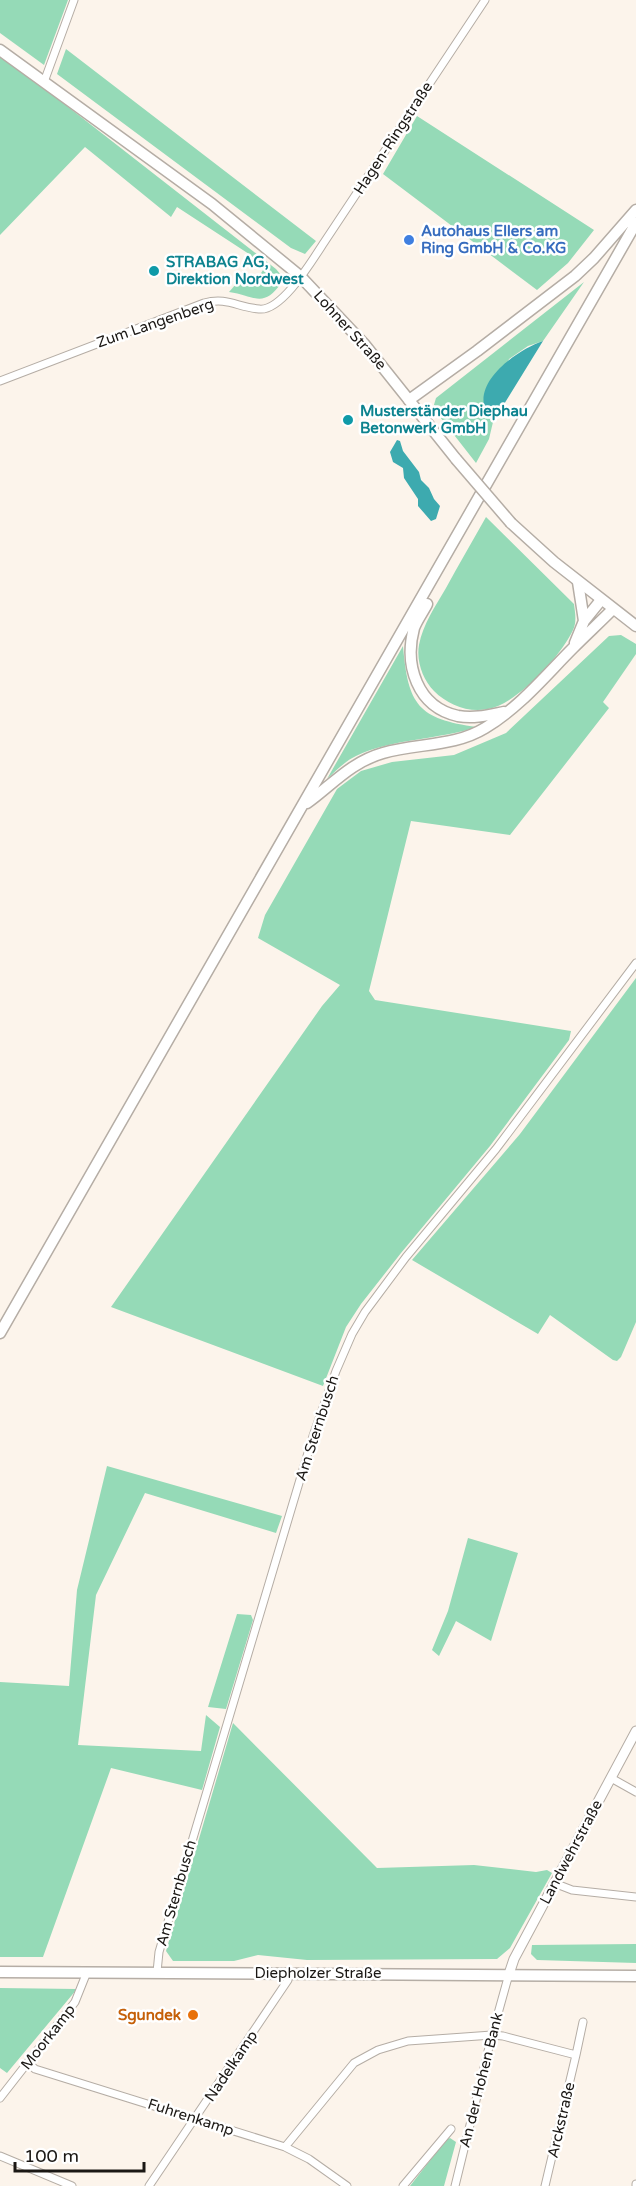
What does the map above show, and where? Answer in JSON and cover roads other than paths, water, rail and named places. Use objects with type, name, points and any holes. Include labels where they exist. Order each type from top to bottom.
[{"type":"main road","name":"Lohner Straße","points":[[0,50],[212,204],[300,276],[364,345],[511,523],[578,582],[636,626]]},
{"type":"main road","points":[[409,400],[574,276],[594,258],[636,210]]},
{"type":"main road","points":[[0,1333],[636,223]]},
{"type":"main road","points":[[437,573],[434,592],[415,626],[411,641],[411,666],[417,685],[431,702],[448,713],[478,717],[506,712]]},
{"type":"main road","points":[[578,582],[584,621]]},
{"type":"main road","points":[[573,648],[584,621],[601,600]]},
{"type":"main road","points":[[304,805],[341,774],[381,753],[442,743],[467,737],[486,728],[538,685],[613,609]]},
{"type":"main road","name":"Diepholzer Straße","points":[[0,1972],[636,1976]]},
{"type":"street","points":[[44,82],[74,0]]},
{"type":"street","name":"Hagen-Ringstraße","points":[[300,276],[485,0]]},
{"type":"street","name":"Zum Langenberg","points":[[0,381],[204,303],[225,301],[261,310],[270,308],[278,303],[300,276]]},
{"type":"street","name":"Am Sternbusch","points":[[157,1972],[159,1952],[313,1436],[329,1388],[352,1334],[378,1293],[496,1149],[636,963]]},
{"type":"street","name":"Landwehrstraße","points":[[509,1974],[514,1959],[636,1731]]},
{"type":"street","points":[[611,1778],[636,1792]]},
{"type":"street","points":[[554,1883],[572,1890],[636,1897]]},
{"type":"street","name":"Moorkamp","points":[[0,2098],[75,2002],[87,1972]]},
{"type":"street","name":"Nadelkamp","points":[[149,2186],[288,1980],[288,1973]]},
{"type":"street","name":"An der Hohen Bank","points":[[455,2186],[509,1974]]},
{"type":"street","name":"Arckstraße","points":[[545,2186],[583,2022]]},
{"type":"street","points":[[285,2147],[354,2063],[378,2050],[408,2041],[492,2034],[576,2055]]},
{"type":"street","name":"Fuhrenkamp","points":[[28,2063],[36,2069],[285,2147],[309,2159],[347,2186]]},
{"type":"street","name":"An der Hohen Bank","points":[[404,2186],[451,2129]]},
{"type":"street","points":[[0,2156],[72,2186]]},
{"type":"water","points":[[543,341],[493,422],[485,409],[484,397],[488,385],[506,362]]},
{"type":"water","points":[[397,440],[400,441],[403,451],[440,506],[436,519],[431,521],[418,506],[418,499],[404,478],[403,468],[393,462],[390,452]]},
{"type":"place","name":"Autohaus Ellers am Ring GmbH & Co.KG","points":[[409,240]]},
{"type":"place","name":"STRABAG AG, Direktion Nordwest","points":[[154,271]]},
{"type":"place","name":"Musterständer Diephau Betonwerk GmbH","points":[[348,420]]},
{"type":"place","name":"Sgundek","points":[[193,2015]]}]
